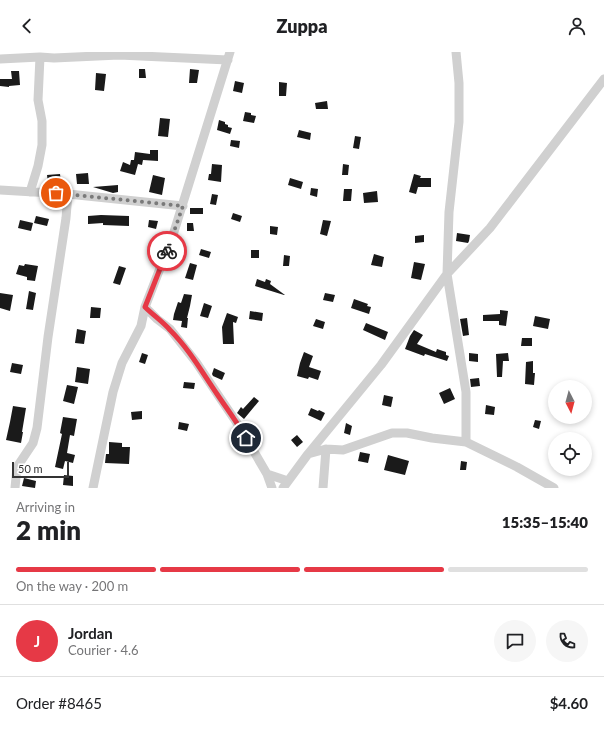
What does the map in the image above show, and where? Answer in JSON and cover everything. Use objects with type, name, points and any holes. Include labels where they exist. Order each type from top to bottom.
[{"type":"street","points":[[456,52],[459,83],[459,122],[449,212],[447,274],[466,392],[466,442]]},
{"type":"street","points":[[0,59],[119,55],[229,56],[173,235],[145,307],[141,326],[122,363],[113,392],[93,488]]},
{"type":"street","points":[[30,192],[38,166],[42,145],[42,121],[38,100],[40,57]]},
{"type":"street","points":[[267,474],[285,485],[308,454],[382,365],[447,274],[490,228],[604,79]]},
{"type":"street","points":[[0,190],[68,194],[183,206]]},
{"type":"street","points":[[15,488],[17,467],[33,443],[37,428],[44,364],[66,218],[68,194]]},
{"type":"street","points":[[145,307],[170,329],[196,362],[239,426],[267,474],[272,488]]},
{"type":"street","points":[[308,454],[326,449],[343,450],[392,433],[407,433],[466,442],[517,467],[554,488]]},
{"type":"street","points":[[323,488],[326,449]]},
{"type":"building","points":[[139,69],[145,69],[146,78],[139,78]]},
{"type":"building","points":[[190,69],[199,70],[197,83],[189,83]]},
{"type":"building","points":[[11,71],[19,71],[20,85],[9,87],[0,86],[0,79],[12,79]]},
{"type":"building","points":[[96,73],[106,74],[104,91],[95,90]]},
{"type":"building","points":[[235,81],[244,83],[242,93],[233,91]]},
{"type":"building","points":[[279,82],[287,83],[286,96],[279,96]]},
{"type":"building","points":[[327,101],[328,109],[316,109],[315,103]]},
{"type":"building","points":[[245,112],[256,116],[254,123],[243,121]]},
{"type":"building","points":[[160,118],[170,119],[168,137],[158,136]]},
{"type":"building","points":[[219,120],[225,122],[228,127],[232,128],[230,134],[217,130]]},
{"type":"building","points":[[299,130],[311,133],[310,140],[297,137]]},
{"type":"building","points":[[355,136],[361,137],[359,149],[353,148]]},
{"type":"building","points":[[231,140],[240,141],[239,148],[230,146]]},
{"type":"building","points":[[150,150],[158,150],[158,161],[143,160],[142,165],[138,164],[135,175],[120,171],[123,162],[130,165],[131,160],[134,160],[135,152],[150,154]]},
{"type":"building","points":[[212,164],[222,165],[221,182],[208,180],[209,174],[211,174]]},
{"type":"building","points":[[343,164],[349,165],[348,175],[342,175]]},
{"type":"building","points":[[88,173],[89,184],[77,184],[76,174]]},
{"type":"building","points":[[60,174],[61,182],[48,183],[47,175]]},
{"type":"building","points":[[414,174],[421,176],[420,178],[431,178],[431,187],[418,187],[416,194],[409,192]]},
{"type":"building","points":[[153,175],[165,178],[162,195],[149,192]]},
{"type":"building","points":[[290,178],[303,182],[301,189],[288,185]]},
{"type":"building","points":[[118,185],[118,192],[113,193],[93,187]]},
{"type":"building","points":[[311,188],[318,189],[317,197],[310,195]]},
{"type":"building","points":[[344,189],[352,189],[351,201],[343,201]]},
{"type":"building","points":[[377,191],[378,202],[364,203],[363,193]]},
{"type":"building","points":[[212,194],[218,195],[216,205],[210,204]]},
{"type":"building","points":[[190,208],[203,208],[203,214],[190,214]]},
{"type":"building","points":[[233,213],[242,216],[240,222],[231,219]]},
{"type":"building","points":[[36,216],[49,219],[47,226],[34,223]]},
{"type":"building","points":[[88,216],[129,216],[129,226],[103,225],[103,223],[88,224]]},
{"type":"building","points":[[20,220],[33,223],[31,231],[18,228]]},
{"type":"building","points":[[149,220],[158,221],[156,229],[148,227]]},
{"type":"building","points":[[323,220],[331,221],[327,236],[320,234]]},
{"type":"building","points":[[187,223],[193,223],[194,231],[187,231]]},
{"type":"building","points":[[270,226],[278,227],[277,235],[270,234]]},
{"type":"building","points":[[457,233],[470,235],[468,243],[456,241]]},
{"type":"building","points":[[424,235],[424,242],[415,243],[415,236]]},
{"type":"building","points":[[201,249],[211,252],[209,258],[199,255]]},
{"type":"building","points":[[251,250],[259,250],[259,258],[251,258]]},
{"type":"building","points":[[374,254],[384,257],[382,267],[371,265]]},
{"type":"building","points":[[284,255],[290,256],[289,266],[283,266]]},
{"type":"building","points":[[414,262],[425,264],[421,280],[411,278]]},
{"type":"building","points":[[190,263],[197,265],[193,280],[185,278]]},
{"type":"building","points":[[25,264],[38,266],[35,281],[27,280],[27,277],[16,274],[19,265],[24,266]]},
{"type":"building","points":[[119,266],[126,268],[120,285],[113,283]]},
{"type":"building","points":[[257,279],[265,282],[266,279],[271,281],[270,284],[285,295],[255,286]]},
{"type":"building","points":[[29,291],[36,293],[33,310],[26,309]]},
{"type":"building","points":[[0,293],[13,295],[10,311],[0,308]]},
{"type":"building","points":[[325,293],[335,295],[333,302],[323,300]]},
{"type":"building","points":[[184,294],[192,295],[187,318],[187,328],[181,327],[182,321],[173,320],[178,302],[181,303]]},
{"type":"building","points":[[354,299],[368,304],[367,306],[371,307],[369,314],[351,308]]},
{"type":"building","points":[[204,303],[212,306],[208,318],[200,316]]},
{"type":"building","points":[[91,307],[101,308],[100,318],[90,318]]},
{"type":"building","points":[[500,310],[508,311],[506,326],[499,325],[499,321],[483,321],[483,315],[500,314]]},
{"type":"building","points":[[250,311],[263,313],[262,321],[249,319]]},
{"type":"building","points":[[227,313],[238,317],[236,323],[233,322],[234,344],[223,344],[222,327]]},
{"type":"building","points":[[535,316],[550,319],[548,329],[533,326]]},
{"type":"building","points":[[467,318],[469,335],[463,336],[460,319]]},
{"type":"building","points":[[316,319],[325,322],[323,329],[313,326]]},
{"type":"building","points":[[366,323],[388,332],[385,340],[363,330]]},
{"type":"building","points":[[77,329],[86,331],[84,344],[75,343]]},
{"type":"building","points":[[414,330],[423,335],[417,344],[436,352],[437,349],[446,352],[446,355],[449,356],[447,361],[425,354],[424,356],[405,349]]},
{"type":"building","points":[[522,338],[532,338],[532,346],[521,346]]},
{"type":"building","points":[[304,352],[313,356],[309,367],[321,371],[318,380],[309,377],[308,379],[297,376]]},
{"type":"building","points":[[142,353],[148,355],[145,364],[139,362]]},
{"type":"building","points":[[469,353],[478,354],[478,362],[469,361]]},
{"type":"building","points":[[508,353],[509,361],[503,361],[502,377],[497,377],[496,354]]},
{"type":"building","points":[[533,361],[533,373],[535,373],[534,385],[525,384],[526,362]]},
{"type":"building","points":[[12,363],[23,365],[21,374],[10,372]]},
{"type":"building","points":[[77,367],[90,369],[88,384],[75,382]]},
{"type":"building","points":[[214,368],[225,373],[222,380],[213,376],[212,374]]},
{"type":"building","points":[[479,378],[480,386],[471,387],[470,379]]},
{"type":"building","points":[[184,382],[195,383],[194,389],[183,388]]},
{"type":"building","points":[[67,385],[78,387],[74,404],[63,401]]},
{"type":"building","points":[[450,388],[455,399],[444,404],[439,393]]},
{"type":"building","points":[[384,395],[393,397],[391,407],[382,405]]},
{"type":"building","points":[[254,397],[259,401],[244,419],[237,413],[241,407],[243,409]]},
{"type":"building","points":[[486,405],[495,407],[494,415],[485,414]]},
{"type":"building","points":[[13,406],[26,408],[21,443],[6,440]]},
{"type":"building","points":[[311,408],[325,413],[321,421],[308,415]]},
{"type":"building","points":[[142,411],[142,419],[132,420],[131,412]]},
{"type":"building","points":[[63,417],[77,419],[74,436],[70,435],[67,453],[75,455],[73,463],[65,461],[63,469],[55,467],[62,434],[60,433]]},
{"type":"building","points":[[535,420],[541,421],[539,429],[533,427]]},
{"type":"building","points":[[179,422],[189,424],[187,431],[178,429]]},
{"type":"building","points":[[346,423],[352,426],[350,435],[344,433]]},
{"type":"building","points":[[297,435],[303,442],[297,447],[291,440]]},
{"type":"building","points":[[109,442],[122,443],[122,447],[130,447],[129,464],[105,463],[106,454],[109,454]]},
{"type":"building","points":[[360,452],[370,454],[368,463],[358,461]]},
{"type":"building","points":[[388,455],[409,461],[405,475],[384,470]]},
{"type":"building","points":[[461,461],[467,462],[466,470],[460,470]]},
{"type":"building","points":[[64,475],[73,476],[73,486],[63,485]]},
{"type":"building","points":[[24,478],[36,481],[35,488],[22,486]]},
{"type":"way so far","points":[[56,193],[183,206],[167,251]]},
{"type":"route","points":[[167,251],[145,307],[170,329],[196,362],[246,438]]}]
